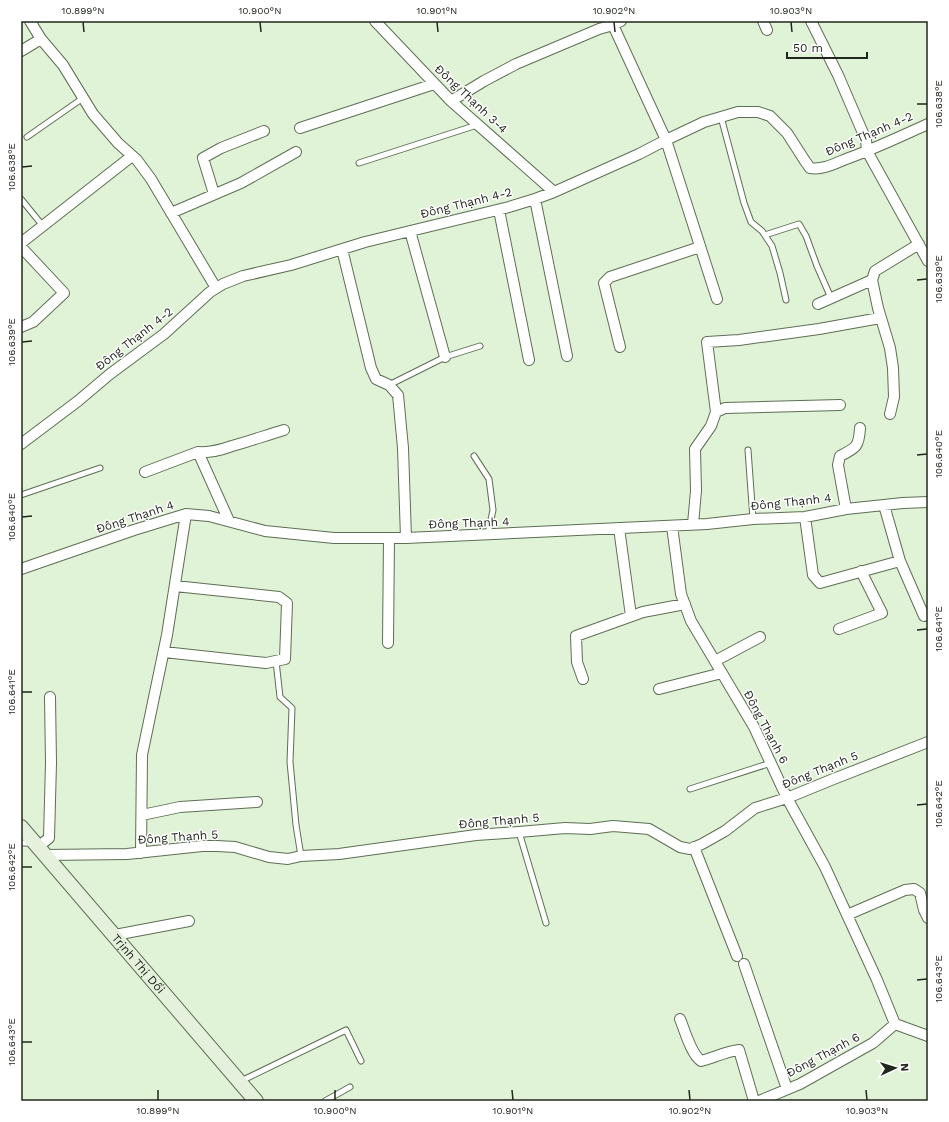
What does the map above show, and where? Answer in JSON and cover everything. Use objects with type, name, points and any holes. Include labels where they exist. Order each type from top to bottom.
[{"type":"main road","name":"Trịnh Thị Dối","points":[[21,827],[35,847],[115,935],[256,1101]]},
{"type":"street","points":[[30,21],[42,39],[63,65],[93,114],[113,137],[137,160],[151,179],[216,288]]},
{"type":"street","name":"Đông Thạnh 3-4","points":[[374,21],[450,101],[554,192]]},
{"type":"street","points":[[811,21],[842,82],[866,140],[867,151],[928,261]]},
{"type":"street","points":[[450,101],[516,64],[599,29],[617,23],[666,140],[717,299]]},
{"type":"street","points":[[21,51],[42,39]]},
{"type":"street","points":[[300,128],[434,84]]},
{"type":"street","name":"Đông Thạnh 4-2","points":[[21,444],[78,401],[110,374],[164,334],[210,292],[223,284],[243,276],[291,265],[342,249],[499,210],[535,199],[639,154],[704,122],[738,112],[758,112],[770,116],[787,133],[810,168],[816,169],[867,151],[928,124]]},
{"type":"street","points":[[214,194],[203,158],[221,148],[264,131]]},
{"type":"street","points":[[171,213],[241,183],[296,152]]},
{"type":"street","points":[[21,243],[132,156]]},
{"type":"street","points":[[535,199],[567,356]]},
{"type":"street","points":[[499,210],[528,360]]},
{"type":"street","points":[[410,231],[445,357]]},
{"type":"street","points":[[890,414],[894,397],[893,368],[890,348],[880,318],[872,280],[875,271],[919,244]]},
{"type":"street","points":[[21,247],[64,293],[33,322],[21,327]]},
{"type":"street","points":[[620,347],[604,283],[610,277],[700,247]]},
{"type":"street","points":[[342,249],[371,368],[376,379],[389,385],[398,395],[406,538]]},
{"type":"street","points":[[818,304],[872,280]]},
{"type":"street","points":[[693,524],[696,491],[695,449],[711,426],[716,412],[707,342],[739,340],[819,329],[880,318]]},
{"type":"street","points":[[716,412],[726,408],[840,405]]},
{"type":"street","points":[[846,510],[838,464],[840,456],[853,450],[860,441],[860,428]]},
{"type":"street","points":[[146,472],[198,452],[213,452],[284,430]]},
{"type":"street","points":[[198,452],[229,521]]},
{"type":"street","name":"Đông Thạnh 4","points":[[21,569],[134,530],[186,514],[210,516],[265,531],[334,538],[406,538],[707,524],[805,516],[884,505],[928,502]]},
{"type":"street","points":[[884,505],[900,561],[924,616]]},
{"type":"street","points":[[141,853],[142,755],[164,652],[186,514]]},
{"type":"street","points":[[805,516],[813,575],[820,583],[900,561]]},
{"type":"street","name":"Đông Thạnh 6","points":[[672,526],[681,594],[691,621],[754,727],[787,798],[825,867],[895,1024],[874,1043],[800,1084],[759,1101]]},
{"type":"street","points":[[619,528],[631,616]]},
{"type":"street","points":[[388,643],[389,538]]},
{"type":"street","points":[[839,629],[882,613],[861,571]]},
{"type":"street","points":[[164,652],[266,663],[285,659],[287,604],[279,596],[175,586]]},
{"type":"street","points":[[583,679],[577,662],[576,636],[643,612],[685,604]]},
{"type":"street","points":[[715,661],[760,637]]},
{"type":"street","points":[[659,689],[722,672]]},
{"type":"street","points":[[35,847],[48,838],[51,763],[50,697]]},
{"type":"street","name":"Đông Thạnh 5","points":[[35,847],[127,854],[202,846],[217,846],[235,848],[269,857],[288,858],[339,854],[476,834],[565,828],[590,829],[613,826],[649,828],[680,847],[690,849],[725,831],[755,808],[787,798],[928,742]]},
{"type":"street","points":[[142,815],[180,807],[257,802]]},
{"type":"street","points":[[694,847],[740,960],[787,1089]]},
{"type":"street","points":[[847,915],[905,890],[914,889],[920,893],[924,910],[928,918]]},
{"type":"street","points":[[115,935],[189,921]]},
{"type":"street","points":[[680,1019],[693,1051],[697,1058],[701,1061],[731,1051],[739,1050],[754,1101]]},
{"type":"street","points":[[895,1024],[928,1036]]},
{"type":"lane","points":[[28,137],[83,98]]},
{"type":"lane","points":[[721,117],[744,203],[751,222],[762,231],[772,246],[786,300]]},
{"type":"lane","points":[[358,163],[477,125]]},
{"type":"lane","points":[[21,199],[43,226]]},
{"type":"lane","points":[[765,235],[798,224],[806,236],[831,298]]},
{"type":"lane","points":[[389,385],[445,357],[480,346]]},
{"type":"lane","points":[[748,450],[754,519]]},
{"type":"lane","points":[[474,456],[489,479],[493,510],[488,535]]},
{"type":"lane","points":[[21,495],[100,468]]},
{"type":"lane","points":[[276,661],[280,698],[292,708],[290,762],[296,825],[301,856]]},
{"type":"lane","points":[[690,789],[771,763]]},
{"type":"lane","points":[[519,832],[546,923]]},
{"type":"lane","points":[[240,1081],[346,1030],[361,1061]]},
{"type":"lane","points":[[325,1101],[350,1087]]}]
